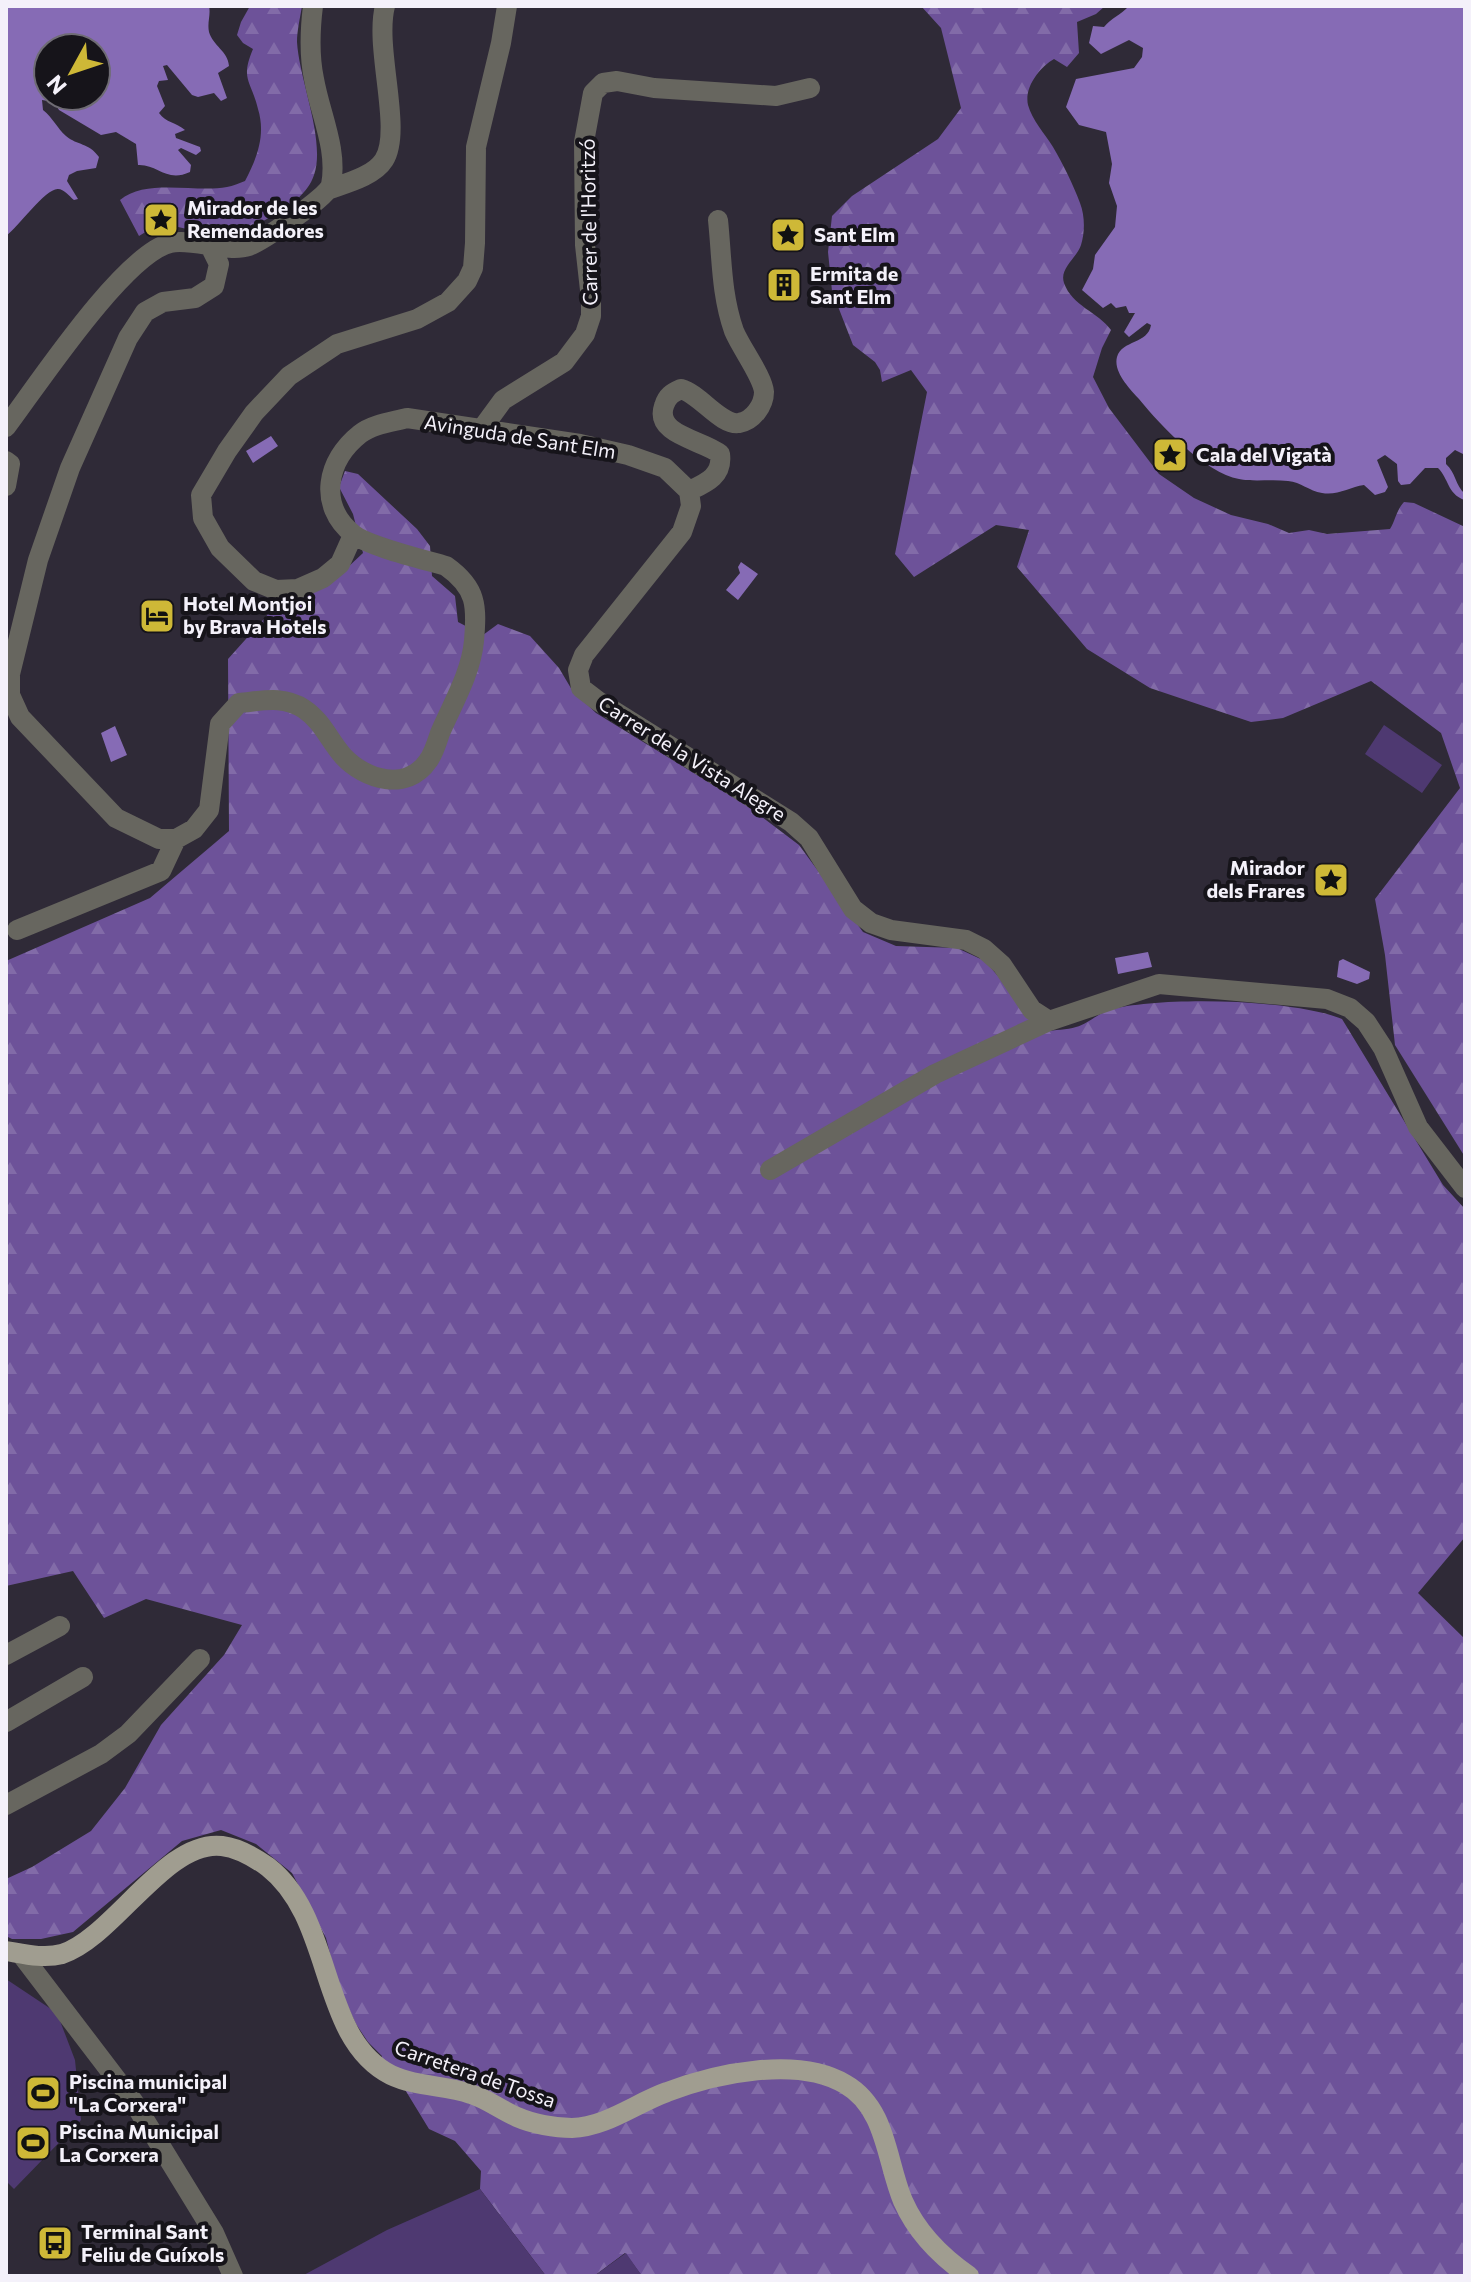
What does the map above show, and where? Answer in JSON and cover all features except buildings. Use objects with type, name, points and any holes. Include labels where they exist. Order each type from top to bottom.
[{"type":"main road","name":"Carretera de Tossa","points":[[14,1952],[42,1957],[63,1953],[83,1943],[183,1855],[210,1846],[224,1846],[246,1853],[277,1875],[296,1897],[309,1921],[344,2023],[356,2043],[378,2066],[392,2075],[472,2094],[518,2118],[549,2126],[575,2128],[599,2123],[667,2092],[710,2080],[757,2071],[791,2069],[823,2073],[848,2086],[874,2112],[903,2201],[920,2232],[939,2253],[969,2276]]},
{"type":"street","points":[[313,6],[310,28],[313,77],[333,158],[330,189]]},
{"type":"street","points":[[6,427],[80,327],[122,278],[149,255],[171,243],[249,246],[319,202],[330,189],[361,178],[384,161],[391,139],[382,46],[385,6]]},
{"type":"street","points":[[210,246],[219,264],[214,286],[195,298],[163,302],[145,312],[128,338],[70,468],[38,560],[10,674],[10,695],[20,717],[116,818],[159,839],[176,839],[194,829],[209,810],[220,724],[239,703],[277,698],[303,708],[322,726],[344,757],[372,777],[393,781],[415,774],[428,761],[472,661],[477,612],[470,587],[446,566],[353,535],[340,564],[323,578],[298,589],[276,590],[254,581],[220,548],[203,518],[201,495],[254,413],[289,376],[337,344],[417,319],[448,302],[467,281],[473,268],[475,243],[476,147],[507,6]]},
{"type":"street","name":"Carrer de l'Horitzó","points":[[481,430],[503,400],[564,362],[585,334],[591,316],[585,245],[584,142],[593,93],[603,83],[617,81],[654,88],[776,96],[810,88]]},
{"type":"street","points":[[689,491],[717,474],[720,454],[708,445],[668,429],[662,409],[668,396],[681,389],[691,392],[729,422],[738,423],[756,413],[763,401],[764,387],[745,356],[727,305],[720,269],[718,220]]},
{"type":"street","name":"Avinguda de Sant Elm","points":[[353,535],[334,512],[329,483],[332,468],[361,433],[380,424],[407,418],[580,444],[628,455],[665,468],[689,491]]},
{"type":"street","points":[[6,461],[10,464],[6,486]]},
{"type":"street","name":"Carrer de la Vista Alegre","points":[[689,491],[691,506],[682,532],[584,655],[578,670],[581,688],[791,822],[809,838],[853,909],[871,923],[891,930],[966,940],[984,949],[1002,965],[1032,1010],[1049,1021]]},
{"type":"street","points":[[17,930],[161,871],[176,839]]},
{"type":"street","points":[[770,1170],[935,1074],[1049,1021],[1159,984],[1327,999],[1350,1008],[1366,1022],[1383,1048],[1418,1127],[1465,1188]]},
{"type":"street","points":[[6,1655],[60,1626]]},
{"type":"street","points":[[6,1805],[101,1754],[128,1734],[200,1659]]},
{"type":"street","points":[[6,1722],[83,1677]]},
{"type":"street","points":[[14,1952],[133,2101],[214,2233],[233,2276]]},
{"type":"green space","points":[[250,6],[302,6],[297,42],[317,145],[314,175],[304,193],[288,206],[252,226],[229,232],[205,232],[178,227],[169,212],[146,216],[152,228],[139,236],[120,200],[131,193],[157,188],[227,187],[245,181],[259,146],[261,128],[247,74],[253,49],[237,35]]},
{"type":"green space","points":[[921,6],[1105,6],[1096,14],[1077,22],[1079,53],[1067,67],[1054,59],[1043,67],[1034,78],[1027,98],[1030,111],[1064,167],[1083,213],[1081,245],[1066,268],[1064,283],[1073,298],[1111,330],[1093,377],[1109,408],[1159,474],[1194,498],[1231,515],[1289,533],[1309,530],[1327,534],[1390,529],[1404,502],[1414,503],[1465,527],[1465,1157],[1395,1045],[1375,899],[1460,788],[1441,733],[1371,681],[1283,718],[1251,722],[1150,688],[1087,649],[1017,567],[1029,530],[996,525],[914,577],[895,554],[927,392],[911,370],[882,382],[875,362],[853,345],[832,291],[828,252],[832,216],[852,196],[938,139],[961,108],[941,28]]},
{"type":"green space","points":[[345,471],[358,474],[417,529],[430,546],[432,576],[455,596],[458,622],[483,635],[498,624],[530,636],[559,668],[572,690],[596,713],[749,807],[799,845],[863,932],[896,946],[957,948],[985,961],[1045,1031],[1080,1026],[1109,1010],[1192,1001],[1292,1007],[1342,1019],[1443,1185],[1465,1209],[1465,1537],[1418,1593],[1465,1639],[1465,2276],[642,2276],[625,2253],[594,2276],[546,2276],[480,2189],[481,2171],[455,2141],[429,2129],[404,2088],[377,2074],[382,2056],[356,2024],[338,1985],[326,1938],[292,1873],[256,1844],[221,1830],[182,1841],[73,1932],[41,1939],[12,1939],[6,1936],[6,1879],[91,1831],[125,1788],[161,1725],[224,1655],[242,1625],[146,1599],[104,1618],[73,1571],[6,1586],[6,961],[150,898],[229,831],[228,659],[279,602],[347,568],[363,553],[353,514],[339,487]]},
{"type":"shaded area","points":[[6,6],[209,6],[209,32],[229,66],[218,73],[227,98],[221,101],[214,93],[198,97],[192,95],[167,65],[163,66],[168,80],[159,81],[157,86],[165,106],[159,113],[185,130],[175,134],[176,138],[200,147],[201,151],[196,155],[181,148],[178,150],[191,165],[190,172],[182,175],[138,165],[136,144],[116,132],[101,135],[62,112],[112,112],[112,32],[32,32],[32,112],[45,112],[70,139],[91,149],[99,157],[96,168],[69,175],[67,181],[78,199],[74,200],[58,189],[39,201],[6,236]]},
{"type":"shaded area","points":[[1129,6],[1465,6],[1465,455],[1455,450],[1446,458],[1446,464],[1465,494],[1464,500],[1454,494],[1438,468],[1425,468],[1410,484],[1401,485],[1397,464],[1385,455],[1377,460],[1388,487],[1385,492],[1375,495],[1364,485],[1328,494],[1293,482],[1244,480],[1226,475],[1184,447],[1123,380],[1117,368],[1117,357],[1124,348],[1145,336],[1151,325],[1147,323],[1129,337],[1124,332],[1135,313],[1129,313],[1126,306],[1116,308],[1111,303],[1103,308],[1082,290],[1093,269],[1095,255],[1115,227],[1117,206],[1109,183],[1112,164],[1106,132],[1079,125],[1066,107],[1076,79],[1134,68],[1142,57],[1143,48],[1129,40],[1101,54],[1089,43],[1093,26],[1104,27]]},
{"type":"shaded area","points":[[271,436],[278,446],[253,463],[246,451]]},
{"type":"shaded area","points":[[741,562],[758,574],[738,600],[726,590],[740,573],[738,567]]},
{"type":"shaded area","points":[[1384,725],[1442,765],[1422,793],[1365,754]]},
{"type":"shaded area","points":[[115,726],[127,755],[111,762],[101,733]]},
{"type":"shaded area","points":[[1148,952],[1152,967],[1118,974],[1115,958]]},
{"type":"shaded area","points":[[1343,959],[1370,972],[1369,979],[1357,984],[1337,977],[1339,961]]},
{"type":"shaded area","name":"Piscina municipal \"La Corxera\"","points":[[6,1979],[57,2013],[75,2060],[81,2120],[14,2189],[6,2181]]},
{"type":"shaded area","points":[[480,2189],[546,2276],[302,2276],[387,2230]]},
{"type":"shaded area","points":[[626,2253],[642,2276],[594,2276]]},
{"type":"place","name":"Mirador de les Remendadores","points":[[161,220]]},
{"type":"place","name":"Sant Elm","points":[[788,235]]},
{"type":"place","name":"Ermita de Sant Elm","points":[[784,285]]},
{"type":"place","name":"Cala del Vigatà","points":[[1170,455]]},
{"type":"place","name":"Hotel Montjoi by Brava Hotels","points":[[157,616]]},
{"type":"place","name":"Mirador dels Frares","points":[[1331,880]]},
{"type":"place","name":"Piscina municipal \"La Corxera\"","points":[[43,2093]]},
{"type":"place","name":"Piscina Municipal La Corxera","points":[[33,2143]]},
{"type":"place","name":"Terminal Sant Feliu de Guíxols","points":[[55,2243]]}]
